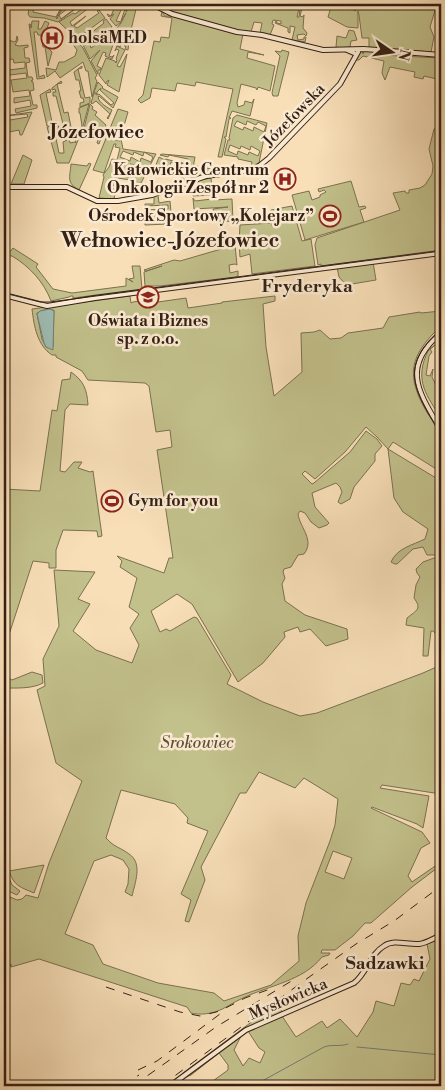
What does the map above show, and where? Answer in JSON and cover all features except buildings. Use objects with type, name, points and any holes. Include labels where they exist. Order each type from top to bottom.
[{"type":"street","points":[[152,4],[172,14],[237,32],[262,35],[323,50],[345,49],[356,52],[368,50],[441,55]]},
{"type":"street","name":"Józefowska","points":[[4,186],[67,187],[92,199],[107,202],[152,195],[206,176],[256,168],[269,158],[340,84],[356,52]]},
{"type":"street","points":[[4,295],[47,306],[71,301],[441,253]]},
{"type":"street","points":[[441,333],[424,351],[417,373],[420,394],[441,430]]},
{"type":"street","name":"Mysłowicka","points":[[170,1086],[246,1030],[354,983],[364,973],[379,950],[386,944],[420,944],[441,935]]},
{"type":"green space","points":[[30,4],[34,4],[33,12],[56,17],[61,8],[68,4],[62,8],[56,18],[59,15],[61,19],[82,4],[58,22],[30,17],[28,14]]},
{"type":"green space","points":[[74,4],[59,15],[63,8]]},
{"type":"green space","points":[[89,4],[95,4],[97,8],[95,10],[96,8],[93,5],[70,22],[72,26],[86,16],[74,26],[77,28],[99,13],[97,11],[99,10],[105,18],[82,35],[83,39],[87,34],[104,23],[103,21],[106,19],[112,27],[90,45],[91,48],[103,39],[102,37],[105,35],[106,37],[114,30],[119,33],[126,33],[120,47],[117,46],[125,50],[117,66],[120,67],[127,54],[119,92],[107,85],[109,80],[106,84],[99,75],[106,58],[116,63],[119,50],[116,49],[115,51],[118,43],[114,42],[109,56],[112,57],[114,55],[112,59],[105,56],[106,53],[103,52],[97,66],[101,68],[98,70],[98,74],[91,61],[100,50],[90,59],[83,45],[59,22],[73,13],[75,14]]},
{"type":"green space","points":[[116,4],[127,8],[126,12],[131,4],[137,5],[131,30],[119,30],[117,28],[121,23],[126,13],[121,21],[125,9],[122,8],[116,21],[121,22],[116,26],[110,19],[114,14],[111,16]]},
{"type":"green space","points":[[157,4],[300,4],[297,17],[299,17],[300,7],[306,8],[305,10],[305,8],[302,8],[300,16],[303,17],[304,15],[303,28],[307,33],[306,36],[304,34],[297,35],[298,40],[306,37],[305,42],[292,40],[295,27],[290,26],[290,33],[288,28],[275,23],[276,21],[281,24],[281,21],[273,20],[272,24],[274,25],[270,35],[260,33],[262,23],[254,22],[251,32],[241,31],[174,12]]},
{"type":"green space","points":[[328,4],[348,4],[350,8],[356,11],[349,4],[437,4],[430,27],[434,37],[431,52],[369,47],[369,38],[362,38],[358,11],[358,28],[347,27],[328,17],[331,7],[327,6]]},
{"type":"green space","points":[[162,12],[165,16],[173,16],[243,34],[240,49],[264,55],[248,52],[247,58],[275,66],[270,91],[258,87],[257,90],[256,88],[241,84],[237,103],[238,107],[244,105],[245,101],[252,103],[254,99],[250,116],[232,111],[226,137],[224,137],[226,139],[222,157],[218,157],[233,89],[196,82],[195,86],[177,83],[175,91],[152,88],[150,98],[141,103],[138,100],[143,95],[154,41],[160,42],[161,37],[169,38],[172,18],[161,16]]},
{"type":"green space","points":[[32,21],[39,21],[38,29],[41,29],[45,21],[49,23],[42,41],[41,35],[34,32],[39,77],[44,75],[45,78],[37,79],[30,24],[31,28]]},
{"type":"green space","points":[[349,30],[354,31],[357,40],[351,41],[350,47],[336,47],[337,36],[346,38]]},
{"type":"green space","points":[[126,33],[130,33],[128,50],[124,46],[129,35]]},
{"type":"green space","points":[[17,36],[18,40],[15,45],[28,45],[28,47],[24,48],[25,58],[29,58],[30,62],[26,63],[28,77],[32,77],[33,80],[31,81],[33,82],[34,90],[30,91],[33,105],[37,105],[37,108],[16,113],[15,109],[31,106],[30,100],[14,103],[14,98],[30,96],[29,90],[13,92],[11,80],[27,78],[26,73],[10,75],[9,70],[25,68],[25,62],[14,63],[13,59],[6,60],[8,65],[6,65],[6,61],[4,61],[4,38],[14,42]]},
{"type":"green space","points":[[76,40],[83,48],[97,75],[92,97],[88,71],[86,71],[83,62],[60,78],[55,71],[47,77],[46,68],[56,70],[59,62],[64,62],[75,56],[77,50],[72,43]]},
{"type":"green space","points":[[42,41],[52,52],[48,66],[45,47],[43,47]]},
{"type":"green space","points":[[282,50],[289,52],[278,96],[273,96],[272,93],[280,56],[275,51],[281,52]]},
{"type":"green space","points":[[362,51],[363,54],[364,51],[380,52],[381,55],[441,58],[441,80],[424,76],[423,79],[414,77],[415,72],[390,67],[385,80],[382,73],[384,61],[363,56],[356,60],[358,54]]},
{"type":"green space","points":[[78,69],[85,98],[90,97],[90,103],[80,107],[80,103],[84,102],[79,91],[81,91],[79,80],[76,80],[74,72]]},
{"type":"green space","points":[[98,82],[102,88],[118,97],[113,108],[98,97],[106,107],[112,110],[108,119],[110,114],[96,101],[91,103],[94,93],[97,95],[99,94],[111,105],[114,103],[100,90],[101,88],[97,94],[94,92]]},
{"type":"green space","points":[[57,84],[64,113],[68,112],[71,127],[67,128],[70,143],[76,143],[75,138],[79,137],[78,130],[82,126],[79,108],[89,104],[82,130],[69,163],[57,163],[47,127],[58,125],[59,128],[54,129],[59,153],[64,153],[63,142],[67,140],[56,96],[53,96],[53,92],[56,92],[55,89],[52,90]]},
{"type":"green space","points":[[50,89],[51,92],[46,93],[52,122],[57,121],[58,124],[47,126],[40,95]]},
{"type":"green space","points":[[90,104],[93,107],[92,109],[97,112],[95,115],[106,125],[99,144],[97,143],[100,134],[84,128]]},
{"type":"green space","points":[[118,109],[128,112],[121,136],[108,133]]},
{"type":"green space","points":[[32,112],[22,135],[20,135],[19,130],[4,133],[4,121],[28,117],[27,114],[4,116]]},
{"type":"green space","points":[[237,115],[267,123],[259,163],[250,167],[236,169],[237,166],[251,166],[252,162],[224,155],[228,140],[230,140],[233,118]],"holes":[[[237,121],[246,125],[247,121],[256,125],[258,122],[266,126],[264,132],[254,127],[253,131],[244,127],[243,130],[234,126]],[[230,145],[240,149],[241,146],[250,150],[251,146],[260,151],[258,156],[249,152],[248,155],[238,151],[237,155],[228,151]]]},
{"type":"green space","points":[[441,125],[441,250],[318,265],[315,245],[317,238],[400,210],[393,193],[405,191],[409,193],[409,190],[425,185],[432,174],[433,166],[429,149],[434,129]]},
{"type":"green space","points":[[107,136],[115,138],[115,140],[120,141],[121,139],[123,149],[144,152],[156,154],[141,183],[130,181],[132,173],[142,176],[144,169],[133,167],[134,165],[130,164],[133,165],[132,171],[123,169],[121,176],[130,178],[130,180],[118,178],[121,168],[117,167],[113,176],[117,178],[112,188],[116,190],[114,199],[99,198],[103,175],[112,159],[117,160],[120,148],[115,147],[116,144],[114,144],[104,173],[93,170]],"holes":[[[123,151],[133,155],[134,152],[143,156],[144,152],[153,157],[151,162],[141,158],[140,162],[131,157],[130,161],[120,157]]]},
{"type":"green space","points":[[23,155],[32,160],[24,184],[11,184]]},
{"type":"green space","points":[[160,155],[195,157],[193,168],[194,165],[198,166],[197,171],[205,171],[206,168],[212,169],[211,172],[181,181],[182,177],[154,170],[159,157],[187,164],[188,159]],"holes":[[[161,162],[170,166],[171,162],[181,166],[182,163],[191,167],[188,173],[179,169],[178,172],[169,168],[168,172],[159,168]]]},
{"type":"green space","points":[[89,163],[91,164],[79,190],[70,182],[71,164],[87,166]]},
{"type":"green space","points":[[211,178],[213,200],[232,199],[233,221],[214,222],[213,219],[194,221],[194,216],[212,214],[213,217],[213,214],[229,213],[228,211],[214,212],[213,209],[228,207],[194,209],[193,198],[195,201],[212,199],[212,195],[193,196],[193,182]]},
{"type":"green space","name":"Ośrodek Sportowy „Kolejarz”","points":[[351,181],[359,207],[365,206],[366,208],[360,210],[364,222],[305,240],[292,195],[309,191],[312,200],[326,192],[324,190],[319,192],[318,189]]},
{"type":"green space","points":[[158,195],[159,203],[170,201],[171,212],[165,213],[165,217],[168,217],[168,224],[145,225],[144,210],[168,209],[168,205],[145,206],[145,204],[154,204],[154,196]]},
{"type":"green space","points":[[292,206],[302,241],[311,239],[315,266],[252,274],[250,254],[240,257],[240,225],[272,223],[272,226],[274,226],[274,223],[280,223],[280,219],[272,220],[271,210]]},
{"type":"green space","points":[[217,236],[219,246],[196,249],[195,247],[204,246],[203,237]]},
{"type":"green space","points":[[235,245],[237,265],[229,265],[230,273],[238,271],[238,276],[236,277],[145,286],[144,272],[162,266],[144,270],[174,260],[180,261]]},
{"type":"green space","points":[[13,248],[38,264],[36,267],[53,289],[72,293],[126,286],[126,278],[133,282],[129,279],[134,278],[132,266],[140,266],[142,289],[73,298],[71,296],[51,301],[40,281],[24,265],[12,256],[9,256],[4,263],[4,259]]},
{"type":"green space","points":[[373,262],[376,280],[346,285],[339,277],[337,267]]},
{"type":"green space","name":"Srokowiec","points":[[130,296],[131,303],[157,299],[158,302],[186,298],[188,308],[275,296],[275,301],[263,304],[266,347],[274,396],[302,372],[301,333],[320,330],[330,339],[341,338],[348,333],[383,328],[389,317],[441,311],[441,326],[422,347],[414,367],[414,377],[421,401],[440,434],[442,446],[441,472],[393,442],[388,449],[366,427],[345,452],[315,479],[305,471],[302,474],[312,484],[314,483],[350,452],[366,431],[377,439],[382,446],[375,454],[375,461],[354,487],[350,499],[341,504],[338,502],[342,492],[336,483],[312,493],[315,507],[329,523],[319,528],[311,522],[305,513],[300,511],[298,514],[306,534],[307,549],[304,554],[298,555],[291,567],[284,569],[283,572],[285,578],[282,584],[285,601],[305,615],[347,629],[348,639],[326,646],[310,629],[300,632],[298,627],[284,632],[285,637],[263,663],[238,682],[192,604],[177,594],[151,611],[160,632],[166,629],[170,631],[194,617],[197,618],[231,675],[227,684],[263,702],[300,716],[317,713],[441,665],[441,794],[382,785],[380,788],[429,796],[423,828],[417,824],[371,808],[422,832],[430,843],[421,848],[408,876],[412,882],[441,862],[441,865],[412,887],[371,923],[365,923],[353,936],[335,950],[322,950],[321,953],[330,953],[329,955],[322,957],[305,972],[286,982],[253,993],[215,1012],[191,1013],[187,1007],[39,959],[11,967],[11,964],[4,980],[4,865],[12,885],[20,891],[17,895],[6,890],[9,902],[10,897],[17,900],[22,899],[26,895],[38,898],[49,863],[82,781],[56,763],[37,690],[45,686],[43,659],[59,626],[54,570],[95,572],[78,599],[90,604],[73,631],[96,650],[132,663],[139,645],[130,628],[139,614],[129,607],[137,578],[120,567],[122,561],[117,556],[164,573],[169,558],[173,558],[157,450],[172,447],[170,430],[156,432],[149,386],[145,383],[88,380],[82,371],[56,357],[56,355],[52,355],[43,346],[35,328],[32,309]],"holes":[[[43,310],[54,310],[53,347],[51,348],[46,347],[42,339],[37,313]],[[259,772],[295,788],[304,778],[338,799],[335,825],[306,903],[298,936],[299,961],[271,985],[224,1001],[214,993],[158,983],[103,964],[93,945],[65,934],[94,861],[111,855],[123,860],[129,869],[128,884],[125,892],[132,896],[137,874],[136,863],[129,854],[106,838],[121,790],[175,804],[188,818],[187,823],[208,831],[181,894],[191,900],[185,921],[189,922],[205,880],[201,867],[240,793],[246,793]],[[333,851],[352,858],[344,879],[325,872]]]},
{"type":"green space","points":[[430,349],[432,352],[429,356],[426,375],[430,376],[433,369],[432,377],[441,396],[438,398],[441,405],[441,414],[439,415],[429,399],[422,377],[424,361]]},
{"type":"green space","points":[[71,372],[84,386],[88,405],[70,404],[65,410],[60,471],[65,472],[74,462],[82,462],[78,468],[90,472],[93,471],[102,536],[98,537],[97,531],[63,530],[56,550],[56,568],[49,568],[49,563],[33,561],[4,650],[4,489],[40,491],[52,410],[57,411],[62,380],[70,379]]},
{"type":"green space","points":[[4,429],[8,434],[9,442],[4,489]]},
{"type":"green space","points":[[388,449],[441,481],[441,627],[436,634],[431,631],[428,656],[423,656],[424,628],[406,625],[407,618],[418,607],[414,598],[416,585],[420,577],[416,569],[423,562],[437,557],[437,555],[427,555],[423,547],[413,549],[397,564],[391,562],[401,550],[425,539],[428,529],[403,512],[394,498]]},
{"type":"green space","points":[[32,672],[42,675],[43,683],[29,687],[4,688],[4,676],[12,680]]},
{"type":"green space","points":[[44,865],[34,893],[18,885],[13,880],[9,871]]},
{"type":"green space","points":[[437,940],[441,946],[441,1086],[206,1086],[228,1070],[228,1065],[219,1053],[191,1075],[185,1076],[241,1036],[234,1050],[243,1066],[249,1058],[260,1063],[265,1052],[259,1048],[248,1031],[245,1033],[247,1031],[282,1016],[296,1037],[322,1021],[327,1028],[340,1019],[357,1037],[373,1012],[376,1001],[394,1006],[401,983],[410,985],[414,979],[419,981],[430,959],[427,944]]},
{"type":"green space","points":[[277,1003],[282,1012],[241,1032],[183,1073]]},
{"type":"water","points":[[50,309],[54,311],[53,350],[46,347],[44,343],[37,314],[40,311]]},
{"type":"waterway","points":[[253,1086],[324,1047],[348,1044]]},
{"type":"waterway","points":[[357,1047],[441,1055]]},
{"type":"tram line","points":[[4,293],[40,302],[50,302],[441,251]]},
{"type":"tram line","points":[[441,330],[427,344],[419,356],[415,369],[415,381],[419,393],[441,435]]},
{"type":"railway","points":[[161,1086],[305,980],[356,944],[394,921],[441,886]]},
{"type":"railway","points":[[133,1086],[216,1027],[298,977]]},
{"type":"railway","points":[[106,987],[180,1012],[200,1016],[220,1011],[245,998],[270,989]]},
{"type":"railway","points":[[138,1070],[157,1061],[220,1014]]},
{"type":"railway","points":[[122,1086],[139,1075]]},
{"type":"place","name":"holsäMED","points":[[52,38]]},
{"type":"place","name":"Katowickie Centrum Onkologii Zespół nr 2","points":[[285,179]]},
{"type":"place","name":"Ośrodek Sportowy „Kolejarz”","points":[[330,216]]},
{"type":"place","name":"Oświata i Biznes sp. z o.o.","points":[[148,297]]},
{"type":"place","name":"Gym for you","points":[[112,501]]},
{"type":"district","name":"Józefowiec","points":[[97,132]]},
{"type":"district","name":"Wełnowiec-Józefowiec","points":[[170,241]]},
{"type":"district","name":"Fryderyka","points":[[307,286]]},
{"type":"district","name":"Sadzawki","points":[[385,963]]}]
